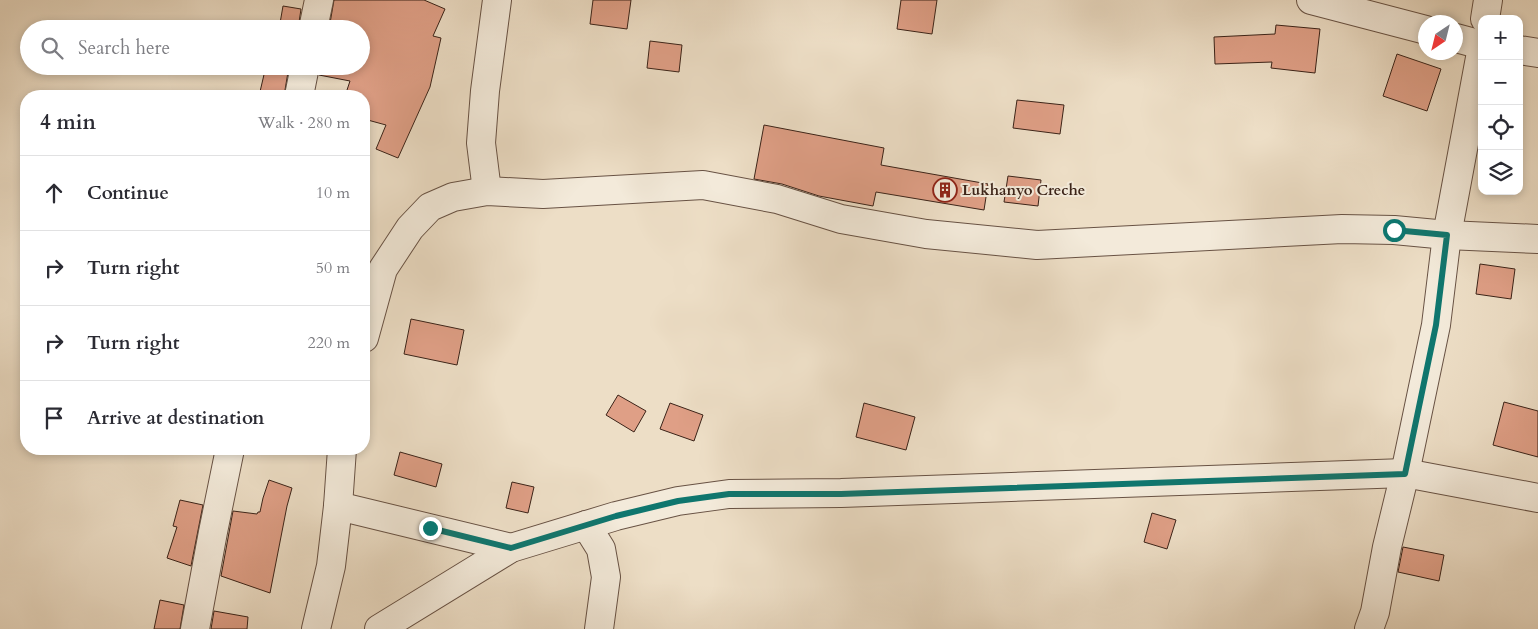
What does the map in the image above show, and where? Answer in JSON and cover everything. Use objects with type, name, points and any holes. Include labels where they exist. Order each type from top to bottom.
[{"type":"street","points":[[315,20],[319,0]]},
{"type":"street","points":[[487,191],[481,143],[485,91],[497,0]]},
{"type":"street","points":[[1311,0],[1418,28]]},
{"type":"street","points":[[1486,15],[1488,0]]},
{"type":"street","points":[[1463,40],[1478,45]]},
{"type":"street","points":[[1523,51],[1538,53]]},
{"type":"street","points":[[1369,629],[1375,612],[1387,547],[1405,474],[1436,325],[1447,235],[1479,60]]},
{"type":"street","points":[[300,90],[303,75]]},
{"type":"street","points":[[370,316],[383,269],[410,228],[430,207],[453,197],[487,191],[543,194],[703,185],[777,199],[841,219],[926,234],[1037,245],[1342,229],[1394,230],[1447,235],[1538,239]]},
{"type":"street","points":[[195,629],[229,455]]},
{"type":"street","points":[[316,629],[331,566],[342,455]]},
{"type":"street","points":[[379,629],[511,548],[616,516],[678,501],[729,494],[841,494],[1405,474],[1538,498]]},
{"type":"street","points":[[338,506],[511,548]]},
{"type":"street","points":[[586,525],[601,549],[606,577],[604,601],[598,629]]},
{"type":"building","points":[[334,0],[424,0],[445,9],[433,36],[441,38],[430,87],[398,158],[376,149],[386,125],[370,121],[370,90],[347,90],[350,81],[319,75],[370,75],[370,20],[331,20]]},
{"type":"building","points":[[593,0],[631,0],[627,29],[590,24]]},
{"type":"building","points":[[901,0],[937,0],[932,34],[897,29]]},
{"type":"building","points":[[283,6],[301,9],[299,20],[281,20]]},
{"type":"building","points":[[1276,25],[1320,29],[1315,73],[1271,68],[1272,62],[1215,64],[1214,37],[1275,34]]},
{"type":"building","points":[[650,41],[682,45],[679,72],[647,68]]},
{"type":"building","points":[[1397,54],[1441,69],[1427,111],[1383,96]]},
{"type":"building","points":[[264,75],[288,75],[285,90],[260,90]]},
{"type":"building","points":[[1017,100],[1064,105],[1060,134],[1013,128]]},
{"type":"building","points":[[764,125],[884,148],[881,165],[988,184],[984,210],[876,192],[873,206],[819,196],[782,184],[754,179]]},
{"type":"building","points":[[1008,176],[1041,180],[1038,206],[1004,202]]},
{"type":"building","points":[[1480,264],[1515,269],[1511,299],[1476,294]]},
{"type":"building","points":[[411,319],[464,330],[457,365],[404,354]]},
{"type":"building","points":[[618,395],[646,411],[634,432],[606,415]]},
{"type":"building","points":[[1504,402],[1538,411],[1538,457],[1493,445]]},
{"type":"building","points":[[670,403],[703,415],[694,441],[660,429]]},
{"type":"building","points":[[864,403],[915,417],[906,450],[856,437]]},
{"type":"building","points":[[400,452],[442,464],[436,487],[394,475]]},
{"type":"building","points":[[269,480],[292,488],[270,593],[221,576],[233,511],[257,514],[260,512]]},
{"type":"building","points":[[512,482],[534,487],[528,513],[506,508]]},
{"type":"building","points":[[180,500],[203,505],[191,566],[167,558],[177,527],[173,526]]},
{"type":"building","points":[[1152,513],[1176,520],[1167,549],[1144,542]]},
{"type":"building","points":[[1403,547],[1444,555],[1439,581],[1398,572]]},
{"type":"building","points":[[160,600],[184,605],[180,629],[154,629]]},
{"type":"building","points":[[214,611],[248,617],[247,629],[211,629]]},
{"type":"place","name":"Lukhanyo Creche","points":[[945,190]]},
{"type":"route","points":[[430,528],[511,548],[616,516],[678,501],[729,494],[841,494],[1405,474],[1436,325],[1447,235],[1394,230]]}]
